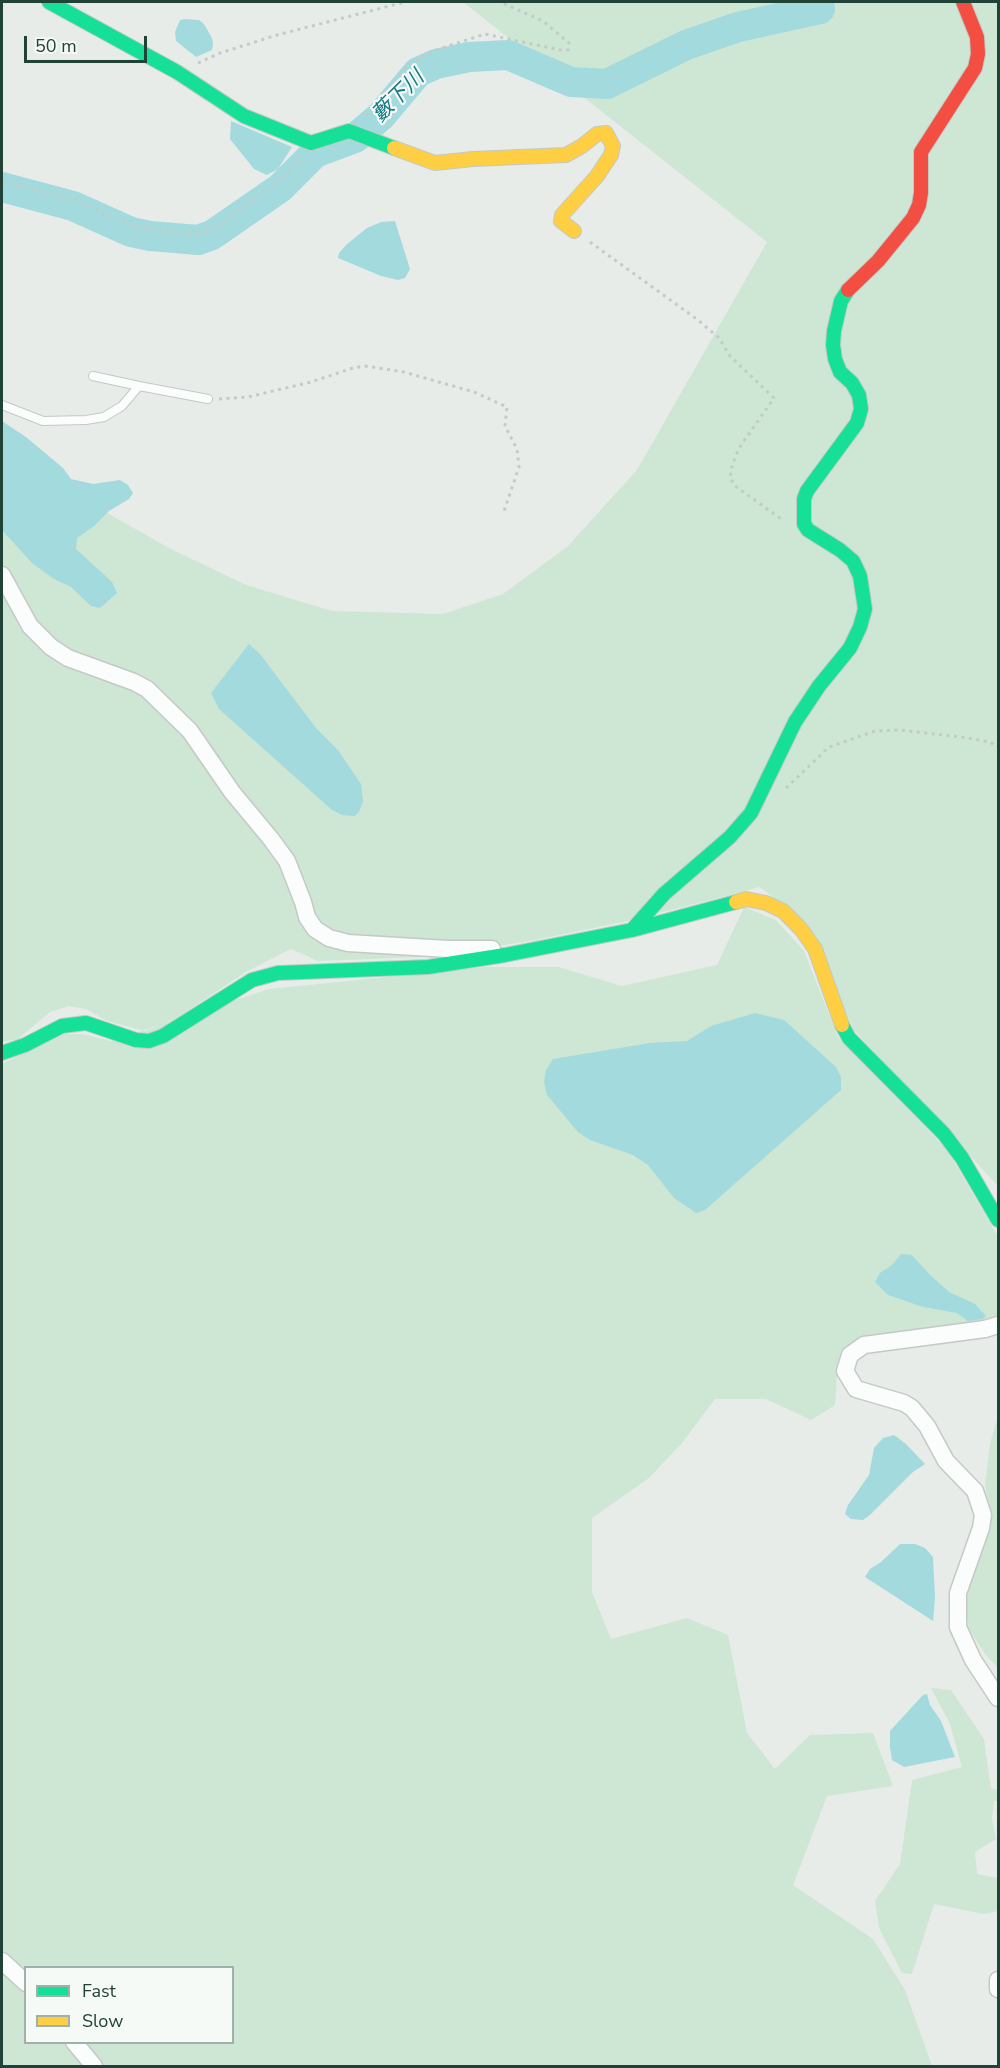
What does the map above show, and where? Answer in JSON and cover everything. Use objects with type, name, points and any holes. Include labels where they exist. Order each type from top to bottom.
[{"type":"street","points":[[49,2],[177,72],[244,116],[311,143],[356,133],[435,163],[566,155],[597,134],[606,134],[614,146],[611,155],[597,176],[562,215],[561,221],[574,231]]},
{"type":"street","points":[[632,930],[664,894],[730,837],[751,813],[795,722],[850,648],[860,627],[864,609],[860,576],[853,561],[808,530],[803,517],[804,499],[858,423],[861,409],[860,395],[852,383],[840,372],[835,359],[833,345],[837,316],[842,301],[849,289],[885,254],[913,218],[921,193],[921,152],[975,68],[978,54],[977,37],[963,2]]},
{"type":"street","points":[[2,575],[30,626],[51,647],[68,658],[147,689],[190,731],[232,792],[287,861],[307,917],[315,929],[329,938],[348,943],[448,949],[489,947],[505,955]]},
{"type":"street","points":[[2,1053],[25,1045],[62,1026],[86,1023],[136,1040],[149,1041],[163,1036],[252,980],[278,973],[428,968],[632,930],[746,899],[766,903],[783,911],[801,929],[815,949],[838,1017],[849,1038],[944,1134],[962,1158],[999,1220]]},
{"type":"street","points":[[999,1324],[985,1329],[864,1345],[850,1355],[845,1371],[856,1389],[904,1402],[912,1408],[927,1426],[946,1461],[975,1491],[983,1515],[981,1528],[958,1593],[958,1627],[973,1660],[999,1698]]},
{"type":"street","points":[[2,1961],[24,1981]]},
{"type":"street","points":[[999,1980],[999,1989]]},
{"type":"street","points":[[75,2044],[94,2067]]},
{"type":"lane","points":[[93,376],[208,399]]},
{"type":"lane","points":[[2,405],[43,421],[86,420],[104,417],[122,405],[139,386]]},
{"type":"path","points":[[177,72],[220,53],[277,35],[405,2]]},
{"type":"path","points":[[356,133],[368,114],[408,65],[433,51],[485,34],[568,50],[569,43],[543,21],[500,2]]},
{"type":"path","points":[[2,181],[72,199],[135,227],[202,233],[217,226],[270,188],[296,165],[311,143]]},
{"type":"path","points":[[574,231],[698,320],[719,338],[730,356],[774,398],[739,448],[730,478],[735,486],[789,524],[808,530]]},
{"type":"path","points":[[208,399],[248,397],[365,366],[404,372],[474,392],[507,407],[505,426],[517,449],[519,467],[504,514]]},
{"type":"path","points":[[778,795],[829,747],[875,731],[900,730],[961,737],[990,742],[999,747]]},
{"type":"green space","points":[[463,2],[998,2],[998,1186],[854,1030],[807,923],[760,887],[628,921],[530,941],[424,957],[318,961],[291,949],[244,973],[177,1018],[145,1031],[107,1021],[86,1009],[69,1006],[50,1012],[18,1039],[2,1042],[2,436],[67,490],[169,548],[246,585],[332,611],[443,614],[503,594],[568,546],[637,470],[767,242]]},
{"type":"green space","points":[[744,907],[776,920],[804,951],[838,1037],[948,1151],[998,1237],[998,1317],[864,1340],[840,1360],[835,1405],[811,1420],[766,1399],[715,1399],[682,1443],[649,1478],[592,1518],[592,1592],[611,1639],[687,1618],[728,1635],[747,1733],[775,1769],[810,1735],[873,1733],[893,1786],[827,1796],[793,1885],[873,1939],[905,1990],[932,2066],[2,2066],[2,1064],[60,1034],[82,1034],[111,1041],[269,989],[486,967],[559,967],[622,986],[717,965]]},
{"type":"green space","points":[[998,1416],[998,1668],[985,1654],[969,1629],[966,1609],[968,1589],[984,1547],[991,1518],[985,1485],[990,1444]]},
{"type":"green space","points":[[931,1688],[951,1690],[984,1739],[991,1789],[998,1790],[998,1801],[994,1801],[992,1818],[996,1839],[975,1852],[977,1874],[998,1880],[998,1911],[983,1914],[934,1904],[912,1974],[902,1973],[879,1928],[875,1901],[900,1864],[912,1780],[962,1767],[950,1724]]},
{"type":"water","points":[[180,20],[199,20],[204,24],[212,38],[212,50],[196,57],[176,41],[175,32]]},
{"type":"water","points":[[231,121],[292,147],[278,169],[267,175],[254,169],[230,139]]},
{"type":"water","points":[[395,221],[410,269],[405,278],[398,280],[381,276],[338,258],[339,253],[347,244],[367,228],[381,222]]},
{"type":"water","points":[[2,421],[26,437],[63,468],[71,479],[93,484],[120,480],[128,485],[133,493],[129,499],[109,511],[77,538],[76,549],[112,582],[117,593],[100,608],[91,606],[71,587],[54,579],[32,563],[2,530]]},
{"type":"water","points":[[249,644],[260,654],[316,728],[338,750],[361,784],[363,801],[355,816],[342,815],[332,810],[219,709],[211,693]]},
{"type":"water","points":[[755,1013],[784,1020],[836,1067],[841,1077],[841,1090],[705,1210],[696,1213],[674,1198],[648,1165],[633,1155],[590,1140],[578,1132],[547,1095],[544,1082],[546,1070],[553,1059],[650,1043],[687,1041],[711,1026]]},
{"type":"water","points":[[901,1254],[912,1255],[949,1292],[975,1304],[986,1316],[983,1319],[968,1321],[957,1313],[923,1307],[888,1295],[875,1282],[880,1273],[892,1265]]},
{"type":"water","points":[[894,1435],[925,1464],[913,1472],[870,1515],[863,1520],[851,1519],[845,1514],[848,1505],[869,1475],[874,1448],[883,1438]]},
{"type":"water","points":[[900,1544],[915,1544],[925,1548],[933,1557],[935,1598],[933,1621],[865,1577],[870,1569]]},
{"type":"water","points":[[927,1694],[930,1705],[941,1721],[955,1757],[904,1767],[892,1760],[890,1731],[923,1695]]},
{"type":"waterway","name":"藪下川","points":[[2,187],[73,206],[131,232],[198,240],[212,235],[280,188],[315,153],[355,138],[381,116],[418,72],[436,64],[469,57],[508,55],[571,82],[607,84],[686,45],[738,27],[820,9]]},
{"type":"traffic: fast","points":[[49,2],[177,72],[244,116],[311,143],[349,131],[394,148]]},
{"type":"traffic: fast","points":[[632,930],[664,894],[730,837],[751,813],[795,722],[819,686],[850,648],[860,627],[865,609],[860,576],[853,561],[808,530],[804,524],[804,499],[807,491],[857,423],[861,409],[859,395],[852,383],[840,372],[833,345],[841,301],[848,290]]},
{"type":"traffic: fast","points":[[2,1053],[25,1045],[62,1026],[86,1023],[136,1040],[149,1041],[163,1036],[252,980],[278,973],[428,967],[505,955],[632,930],[736,902]]},
{"type":"traffic: fast","points":[[842,1025],[849,1038],[944,1134],[962,1158],[998,1220]]},
{"type":"traffic: slow","points":[[394,148],[435,163],[566,155],[597,134],[606,133],[613,146],[611,155],[597,176],[562,215],[561,221],[574,231]]},
{"type":"traffic: slow","points":[[736,902],[746,899],[766,903],[783,911],[801,929],[815,949],[842,1025]]},
{"type":"traffic: jam","points":[[848,290],[878,261],[913,218],[921,193],[921,152],[975,68],[978,54],[977,37],[963,2]]}]
